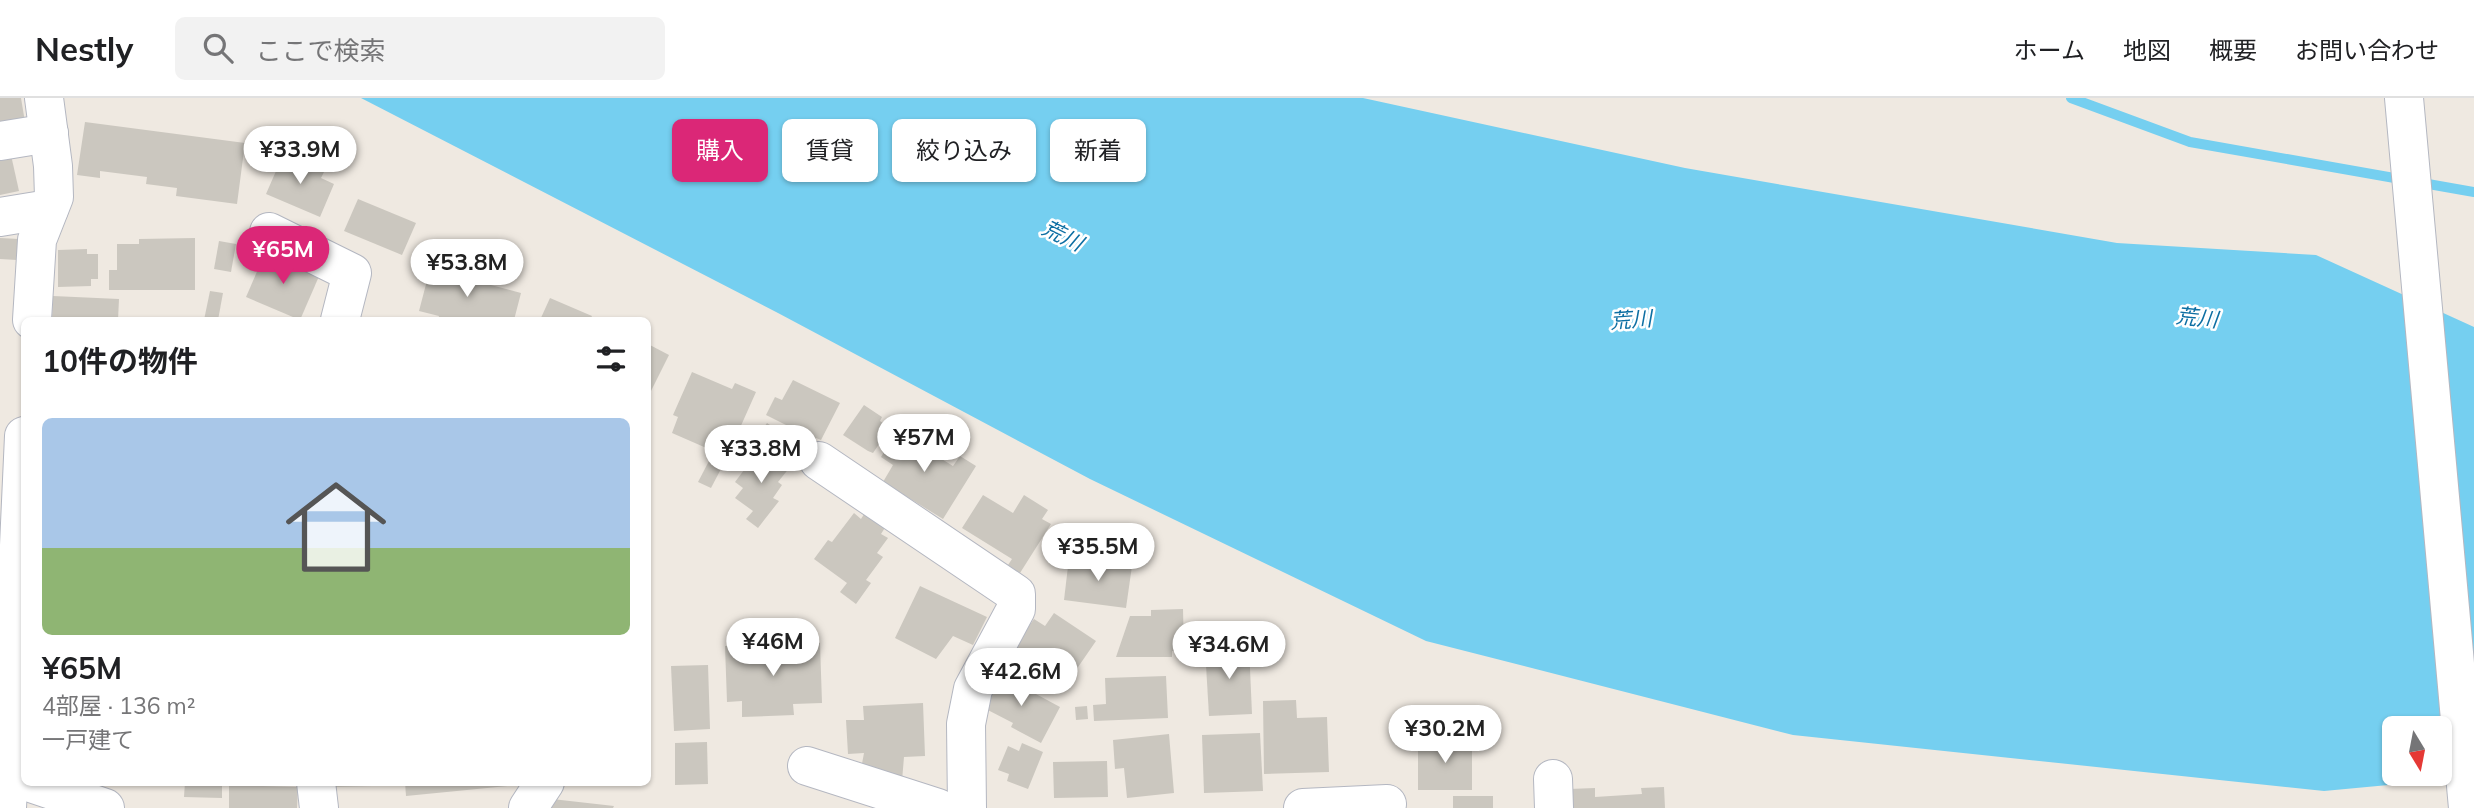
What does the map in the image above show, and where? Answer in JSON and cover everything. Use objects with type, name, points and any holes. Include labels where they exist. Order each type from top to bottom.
[{"type":"street","points":[[2404,98],[2468,808]]},
{"type":"street","points":[[0,141],[46,115],[54,197],[37,240],[32,317]]},
{"type":"street","points":[[0,217],[49,209]]},
{"type":"street","points":[[269,232],[352,273],[341,317]]},
{"type":"street","points":[[14,784],[15,506],[21,459]]},
{"type":"street","points":[[818,461],[1016,594],[1016,609],[972,689],[966,724],[967,808]]},
{"type":"street","points":[[807,766],[938,808]]},
{"type":"street","points":[[22,786],[105,808]]},
{"type":"street","points":[[316,786],[319,808]]},
{"type":"street","points":[[528,808],[542,786]]},
{"type":"street","points":[[1303,808],[1387,804]]},
{"type":"water","name":"荒川","points":[[361,98],[1363,98],[1685,168],[2117,243],[2316,255],[2474,327],[2474,777],[2452,779],[2452,716],[2382,716],[2382,786],[2324,791],[1793,735],[1426,641],[1090,479],[778,313]]},
{"type":"building","points":[[0,98],[21,98],[25,122],[0,126]]},
{"type":"building","points":[[85,122],[245,143],[237,204],[176,196],[177,188],[146,184],[147,177],[100,171],[100,178],[77,175]]},
{"type":"building","points":[[9,146],[19,191],[0,195],[0,148]]},
{"type":"building","points":[[283,155],[324,172],[321,178],[334,184],[320,217],[266,194]]},
{"type":"building","points":[[358,199],[416,223],[402,255],[344,231]]},
{"type":"building","points":[[0,238],[19,239],[17,260],[0,259]]},
{"type":"building","points":[[195,238],[195,290],[109,290],[109,270],[117,270],[117,244],[139,244],[139,239]]},
{"type":"building","points":[[219,241],[236,244],[231,272],[214,269]]},
{"type":"building","points":[[87,249],[87,254],[98,254],[98,279],[91,279],[91,286],[58,287],[58,250]]},
{"type":"building","points":[[266,251],[320,274],[301,317],[293,317],[246,297]]},
{"type":"building","points":[[430,269],[521,293],[515,317],[439,317],[419,311]]},
{"type":"building","points":[[210,291],[223,293],[219,317],[205,317]]},
{"type":"building","points":[[53,296],[119,299],[118,317],[52,317]]},
{"type":"building","points":[[550,298],[592,316],[592,317],[541,317]]},
{"type":"building","points":[[651,346],[669,355],[651,391]]},
{"type":"building","points":[[692,372],[732,389],[735,383],[756,392],[727,457],[672,433],[678,417],[673,415]]},
{"type":"building","points":[[793,380],[840,403],[821,440],[816,438],[813,444],[792,434],[794,429],[766,415],[775,397],[782,400]]},
{"type":"building","points":[[864,405],[882,417],[880,421],[890,428],[873,453],[843,435]]},
{"type":"building","points":[[767,423],[805,449],[795,463],[757,437]]},
{"type":"building","points":[[900,426],[925,442],[922,447],[953,466],[960,456],[976,466],[943,519],[883,482],[893,465],[881,457]]},
{"type":"building","points":[[762,446],[790,467],[778,482],[782,485],[773,498],[779,501],[758,528],[746,519],[753,511],[735,498],[743,488],[735,482]]},
{"type":"building","points":[[709,461],[722,467],[711,488],[698,482]]},
{"type":"building","points":[[983,495],[1013,513],[1024,495],[1048,510],[1042,519],[1051,524],[1020,573],[1008,565],[1012,559],[962,528]]},
{"type":"building","points":[[866,511],[886,526],[881,534],[888,538],[877,553],[883,557],[866,580],[871,583],[856,604],[840,592],[847,583],[814,559],[828,540],[832,542],[854,513],[861,519]]},
{"type":"building","points":[[1069,558],[1132,566],[1126,608],[1064,600]]},
{"type":"building","points":[[920,586],[987,617],[973,645],[953,636],[936,659],[895,638]]},
{"type":"building","points":[[1183,609],[1184,651],[1172,651],[1172,657],[1116,657],[1130,616],[1151,616],[1151,610]]},
{"type":"building","points":[[1054,613],[1096,641],[1067,683],[1014,647],[1034,619],[1045,626]]},
{"type":"building","points":[[820,643],[822,703],[793,704],[794,715],[742,717],[742,701],[727,702],[725,646]]},
{"type":"building","points":[[1249,646],[1252,714],[1209,716],[1205,648]]},
{"type":"building","points":[[708,665],[710,729],[674,731],[671,666]]},
{"type":"building","points":[[999,674],[1060,707],[1041,743],[1011,727],[1013,723],[982,707]]},
{"type":"building","points":[[1166,676],[1168,718],[1094,721],[1093,705],[1106,704],[1105,678]]},
{"type":"building","points":[[1296,700],[1297,718],[1327,717],[1329,772],[1264,774],[1263,701]]},
{"type":"building","points":[[923,703],[925,756],[904,757],[902,781],[861,769],[864,753],[848,754],[846,720],[864,720],[863,706]]},
{"type":"building","points":[[1087,706],[1088,719],[1076,720],[1075,707]]},
{"type":"building","points":[[1260,733],[1263,791],[1204,793],[1202,735]]},
{"type":"building","points":[[1169,734],[1174,793],[1127,798],[1124,768],[1115,769],[1113,740]]},
{"type":"building","points":[[1418,740],[1472,740],[1472,790],[1418,790]]},
{"type":"building","points":[[707,742],[708,784],[675,785],[675,743]]},
{"type":"building","points":[[1022,743],[1043,752],[1028,789],[1007,781],[1009,774],[998,770],[1008,746],[1019,751]]},
{"type":"building","points":[[1107,761],[1108,797],[1054,798],[1053,762]]},
{"type":"building","points":[[185,786],[222,786],[222,798],[184,797]]},
{"type":"building","points":[[229,786],[298,787],[297,808],[229,808]]},
{"type":"building","points":[[405,786],[508,786],[406,796]]},
{"type":"building","points":[[1664,787],[1665,808],[1570,808],[1569,789],[1595,788],[1595,797],[1642,794],[1641,788]]},
{"type":"building","points":[[1453,796],[1493,796],[1493,808],[1453,808]]},
{"type":"building","points":[[552,799],[614,806],[551,808]]},
{"type":"waterway","points":[[2071,98],[2190,142],[2474,192]]}]
